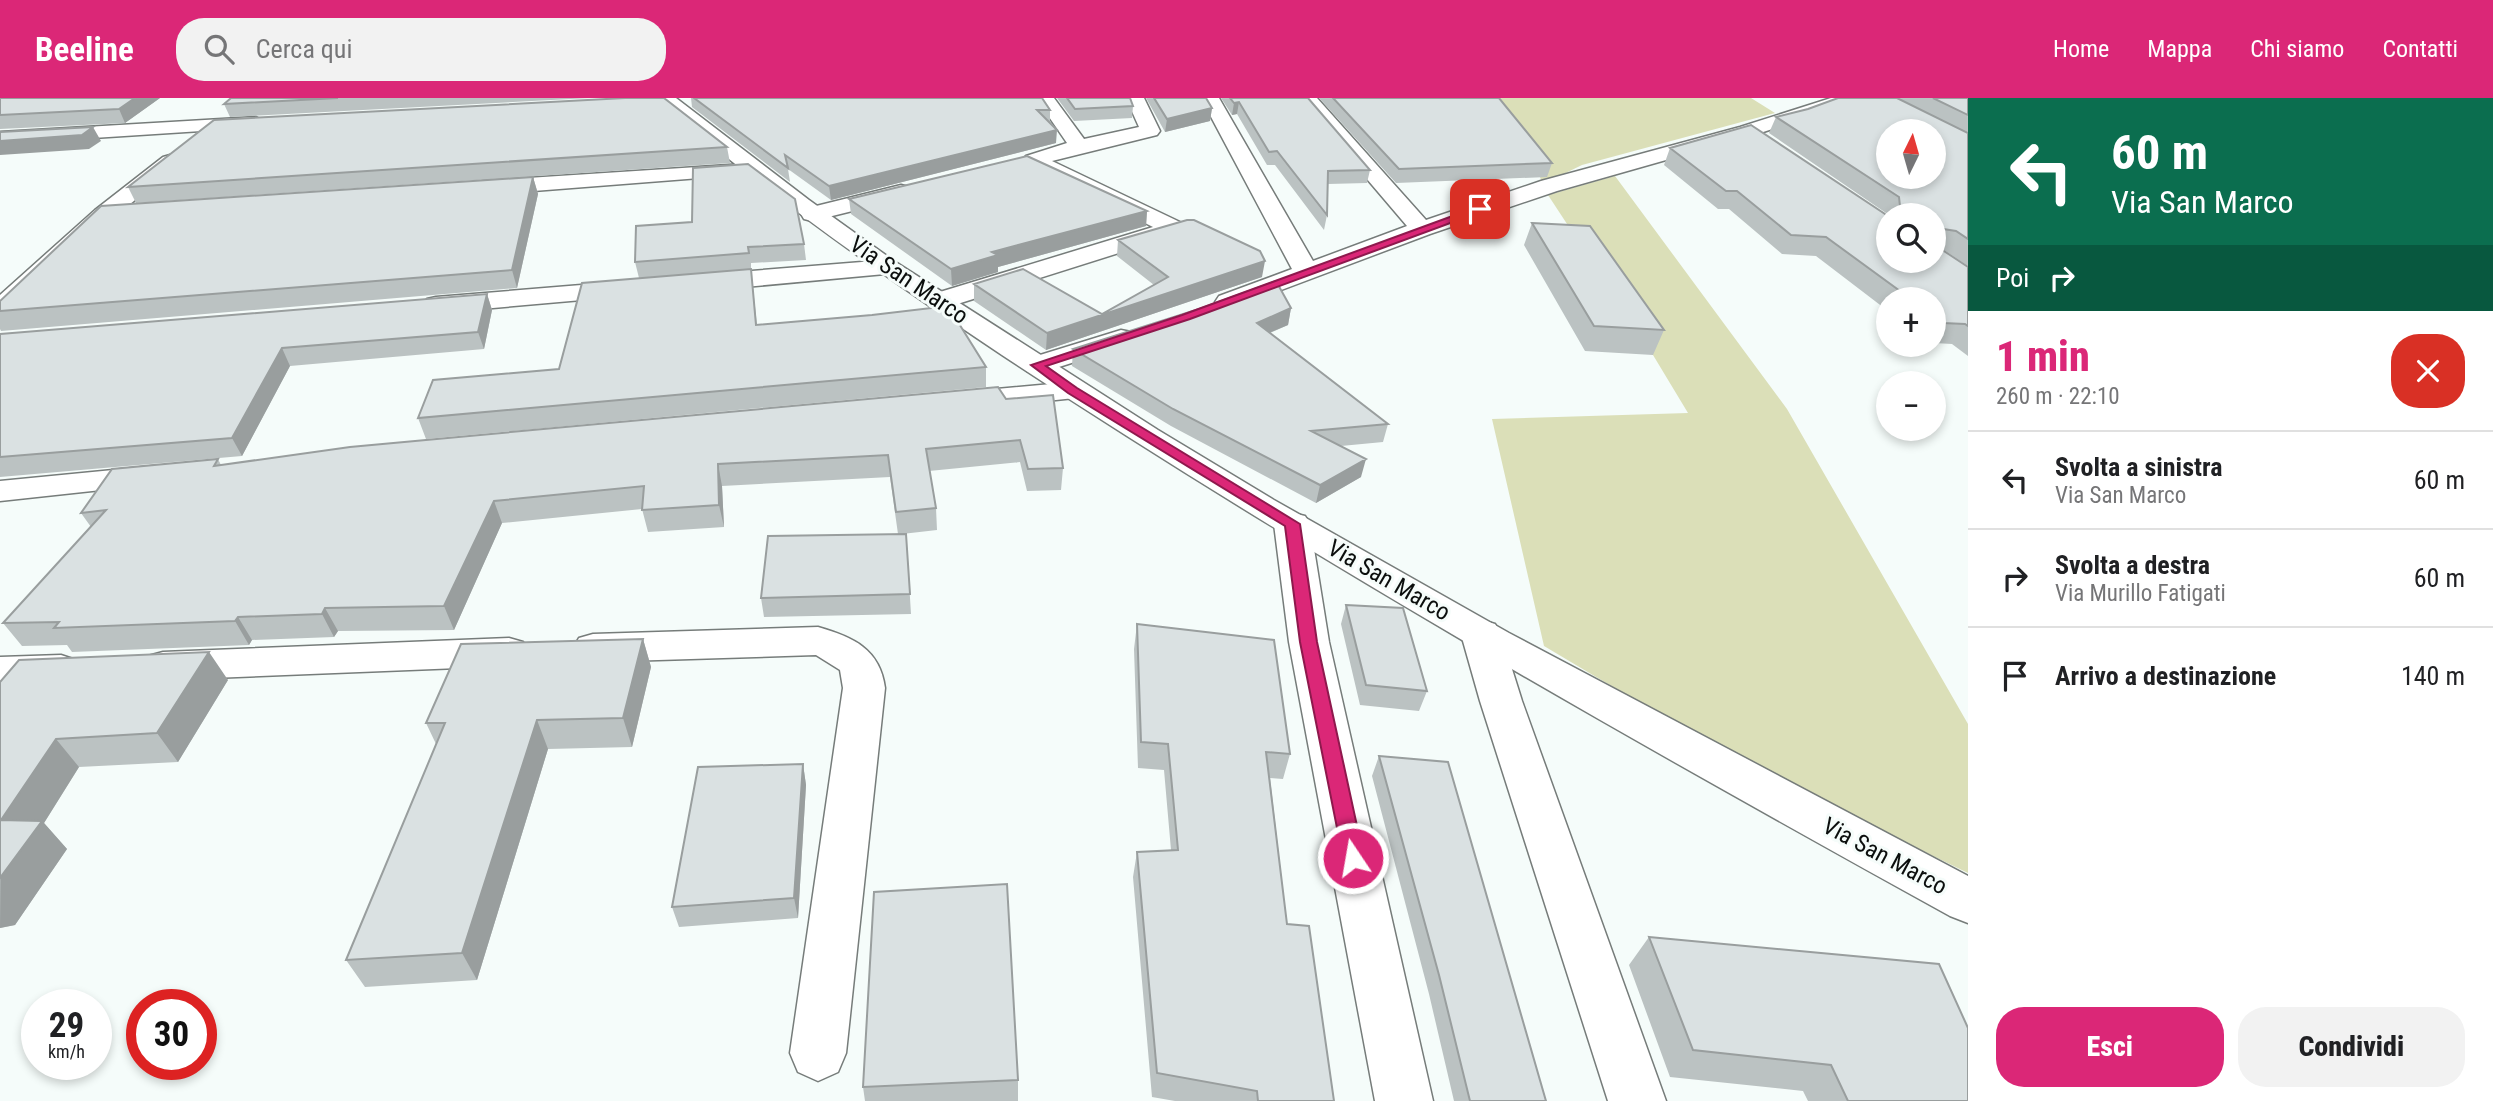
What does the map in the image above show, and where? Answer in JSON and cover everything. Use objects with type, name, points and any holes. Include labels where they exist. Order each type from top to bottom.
[{"type":"street","points":[[1045,98],[1079,146]]},
{"type":"street","points":[[1007,166],[1079,146],[1150,131],[1135,98]]},
{"type":"street","points":[[1210,98],[1307,273]]},
{"type":"street","points":[[1307,98],[1422,229]]},
{"type":"street","points":[[1210,308],[1422,229],[1549,186],[1747,131],[1850,98]]},
{"type":"street","name":"Via San Marco","points":[[658,101],[887,268],[1073,391],[1292,524],[1616,712],[1968,901]]},
{"type":"street","points":[[0,309],[103,215],[240,105]]},
{"type":"street","points":[[0,138],[271,123]]},
{"type":"street","points":[[1747,131],[1769,146]]},
{"type":"street","points":[[939,302],[1174,228],[1032,160]]},
{"type":"street","points":[[463,190],[753,170]]},
{"type":"street","points":[[812,214],[916,188]]},
{"type":"street","points":[[103,215],[145,212]]},
{"type":"street","points":[[679,285],[887,268]]},
{"type":"street","points":[[416,307],[651,287]]},
{"type":"street","points":[[1037,365],[1149,329]]},
{"type":"street","points":[[919,405],[1073,391]]},
{"type":"street","points":[[0,491],[181,474]]},
{"type":"street","points":[[1292,524],[1309,642],[1404,1101]]},
{"type":"street","points":[[1481,634],[1500,701],[1637,1101]]},
{"type":"street","points":[[0,672],[800,640],[835,645],[858,662],[863,674],[864,688],[818,1053]]},
{"type":"green space","points":[[1486,98],[1751,98],[1775,113],[1582,165],[1543,184],[1533,161]]},
{"type":"green space","points":[[1615,176],[1787,409],[1968,724],[1968,873],[1753,765],[1544,646],[1492,419],[1688,413],[1548,195]]},
{"type":"building","points":[[0,98],[135,98],[119,109],[0,115]]},
{"type":"building","points":[[231,98],[338,98],[224,104]]},
{"type":"building","points":[[664,98],[727,147],[128,187],[214,120]]},
{"type":"building","points":[[694,98],[1042,98],[1050,110],[1037,110],[1057,130],[829,186],[785,155],[788,168]]},
{"type":"building","points":[[1067,98],[1130,98],[1133,106],[1075,109]]},
{"type":"building","points":[[1154,98],[1206,98],[1212,108],[1167,119]]},
{"type":"building","points":[[1230,98],[1308,98],[1370,170],[1328,171],[1327,215],[1277,151],[1269,152],[1239,102],[1234,103]]},
{"type":"building","points":[[1333,98],[1499,98],[1552,163],[1399,169]]},
{"type":"building","points":[[1838,98],[1897,98],[1940,119],[1876,119],[1876,182],[1776,117]]},
{"type":"building","points":[[1933,98],[1968,98],[1968,115]]},
{"type":"building","points":[[1946,122],[1968,133],[1968,239],[1956,231],[1946,229],[1946,203],[1900,203],[1899,197],[1887,189],[1946,189]]},
{"type":"building","points":[[1751,125],[1876,208],[1876,273],[1946,273],[1946,252],[1968,267],[1968,326],[1946,323],[1946,287],[1895,287],[1826,237],[1791,235],[1737,191],[1726,191],[1670,148]]},
{"type":"building","points":[[93,127],[82,135],[0,141],[0,132]]},
{"type":"building","points":[[1027,156],[1147,211],[992,252],[998,255],[951,269],[849,199]]},
{"type":"building","points":[[748,164],[795,199],[804,244],[748,247],[749,253],[635,262],[636,226],[692,222],[693,168]]},
{"type":"building","points":[[533,177],[512,270],[0,311],[0,301],[101,206]]},
{"type":"building","points":[[1194,220],[1260,251],[1265,261],[1047,333],[974,284],[1023,269],[1102,314],[1168,277],[1118,240]]},
{"type":"building","points":[[1532,223],[1590,226],[1664,330],[1594,326]]},
{"type":"building","points":[[751,269],[756,325],[948,306],[986,367],[418,418],[433,380],[559,369],[582,283]]},
{"type":"building","points":[[1276,281],[1291,308],[1257,323],[1388,424],[1311,431],[1366,459],[1320,485],[1173,409],[1073,349],[1199,309]]},
{"type":"building","points":[[487,294],[478,332],[282,348],[232,438],[0,457],[0,334]]},
{"type":"building","points":[[998,387],[1006,399],[1053,395],[1063,468],[1028,469],[1020,440],[926,449],[936,508],[896,512],[888,455],[718,464],[719,505],[642,510],[644,486],[494,501],[444,606],[325,608],[322,614],[238,617],[235,621],[54,628],[59,622],[3,623],[106,510],[81,513],[112,469],[218,459],[214,466],[350,447]]},
{"type":"building","points":[[906,534],[910,594],[761,598],[768,536]]},
{"type":"building","points":[[1346,605],[1403,608],[1427,691],[1366,685]]},
{"type":"building","points":[[1137,624],[1274,640],[1290,754],[1266,752],[1287,924],[1309,926],[1334,1101],[1258,1101],[1257,1091],[1157,1073],[1137,852],[1178,850],[1168,744],[1141,742]]},
{"type":"building","points":[[643,639],[623,718],[537,720],[462,953],[346,960],[445,723],[426,723],[461,644]]},
{"type":"building","points":[[209,652],[157,733],[56,739],[1,820],[42,821],[0,878],[0,682],[19,660]]},
{"type":"building","points":[[1379,756],[1448,762],[1546,1101],[1470,1101],[1439,975]]},
{"type":"building","points":[[803,764],[794,898],[672,907],[698,767]]},
{"type":"building","points":[[1007,884],[1018,1080],[863,1087],[874,892]]},
{"type":"building","points":[[1649,937],[1939,964],[1968,1028],[1968,1101],[1848,1101],[1831,1065],[1693,1050]]},
{"type":"route","points":[[1353,858],[1309,642],[1292,524],[1073,391],[1037,365],[1186,317],[1480,209]]}]
